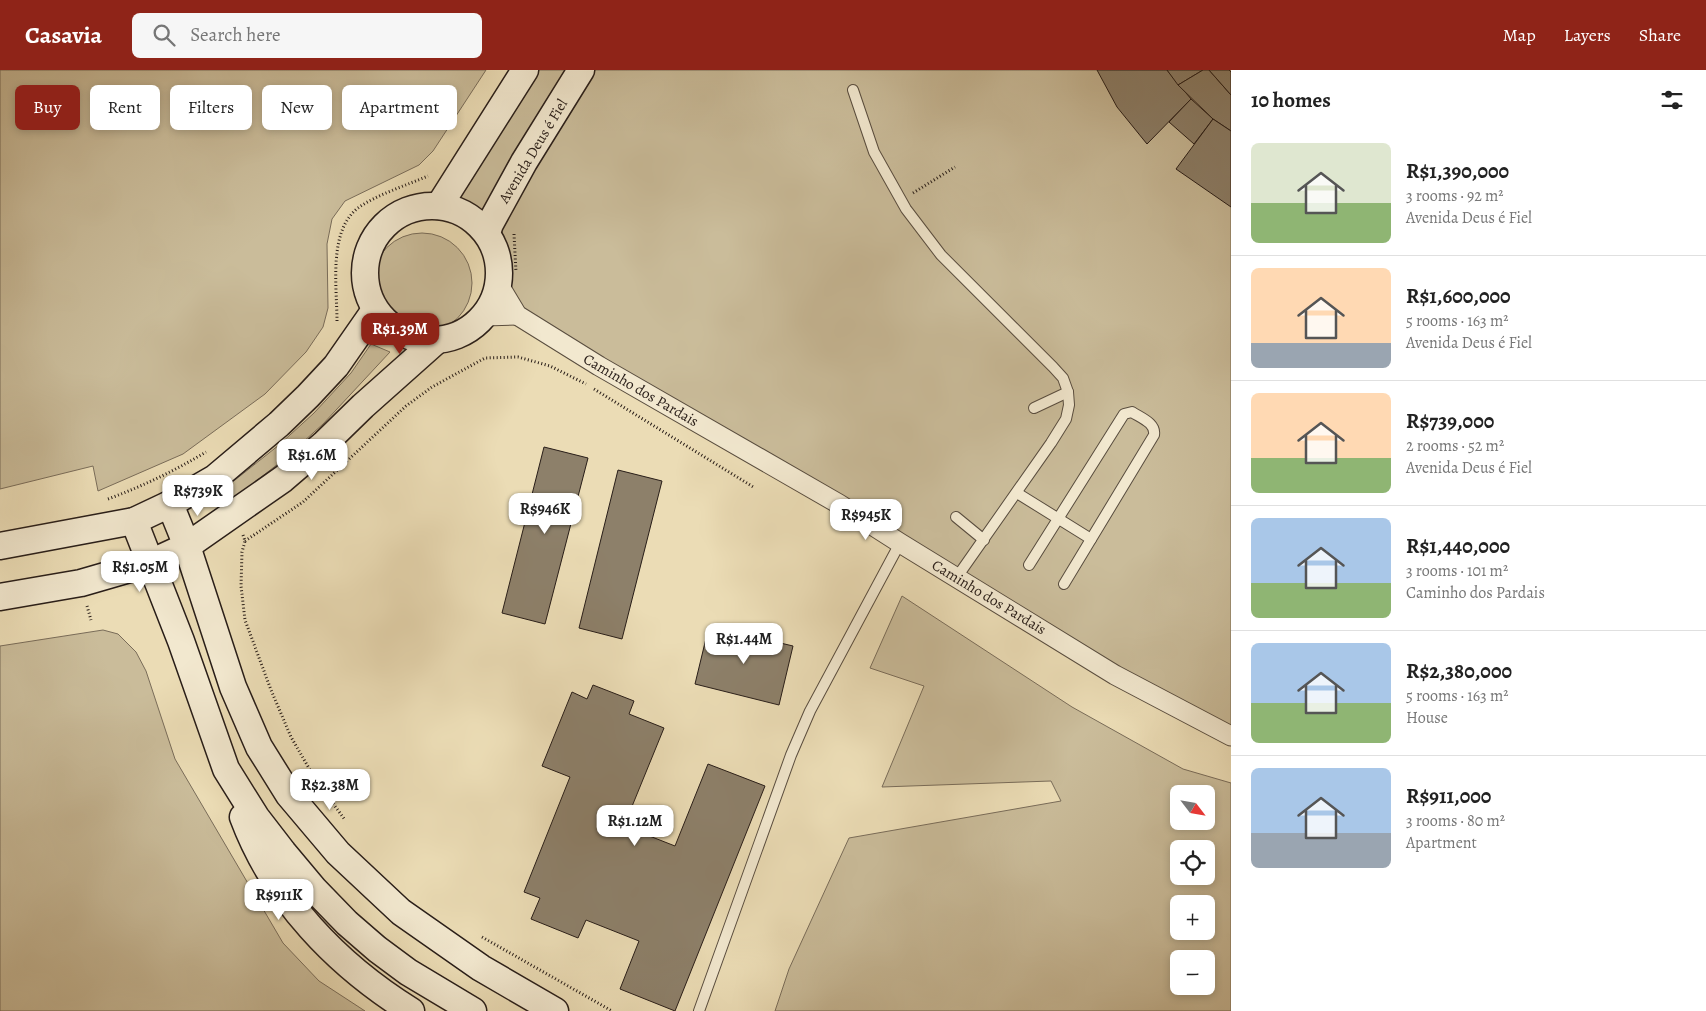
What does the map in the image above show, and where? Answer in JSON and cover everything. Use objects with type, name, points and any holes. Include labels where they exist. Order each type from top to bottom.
[{"type":"main road","points":[[440,206],[525,70]]},
{"type":"main road","name":"Avenida Deus é Fiel","points":[[487,234],[490,224],[524,162],[581,70]]},
{"type":"main road","points":[[440,206],[458,210],[474,220],[487,234],[497,253],[500,276],[507,280],[484,316],[472,328],[455,337],[436,341],[418,340],[402,334],[387,324],[375,310],[368,293],[365,274],[367,255],[375,238],[387,223],[403,213],[421,207],[440,206]]},
{"type":"main road","points":[[0,546],[134,521],[170,504],[215,478],[279,424],[336,366],[375,310]]},
{"type":"main road","points":[[0,597],[81,583],[150,563],[187,546],[283,478],[325,443],[363,406],[436,341]]},
{"type":"main road","points":[[170,504],[187,546],[233,687],[259,747],[289,795],[338,854],[401,912],[481,968],[555,1011]]},
{"type":"main road","points":[[134,521],[181,641],[248,828],[263,860],[282,891],[310,928],[340,959],[366,980],[411,1011]]},
{"type":"main road","points":[[226,769],[256,816],[283,852],[314,889],[347,923],[408,972],[473,1011]]},
{"type":"street","name":"Caminho dos Pardais","points":[[507,280],[517,315],[598,366],[839,504],[1115,674],[1231,736]]},
{"type":"street","points":[[484,316],[517,315]]},
{"type":"lane","points":[[853,90],[874,152],[906,209],[941,255],[1063,378],[1068,392],[1069,406],[1066,419],[1017,493],[957,577]]},
{"type":"lane","points":[[1034,408],[1068,392]]},
{"type":"lane","points":[[1029,565],[1124,414],[1132,412],[1152,425],[1154,435],[1064,584]]},
{"type":"lane","points":[[1017,493],[1091,539]]},
{"type":"lane","points":[[956,517],[984,540]]},
{"type":"lane","points":[[699,1011],[790,755],[810,711],[900,543]]},
{"type":"path","points":[[916,192],[955,167]]},
{"type":"path","points":[[334,328],[337,322],[336,255],[345,224],[357,209],[367,203],[429,176]]},
{"type":"path","points":[[507,280],[514,231]]},
{"type":"path","points":[[345,821],[314,777],[291,737],[271,690],[245,620],[240,586],[242,552],[245,541],[303,502],[406,406],[432,387],[485,358],[518,357],[550,366],[586,384],[755,488]]},
{"type":"path","points":[[99,503],[151,482],[207,451]]},
{"type":"path","points":[[474,932],[612,1011]]},
{"type":"shaded area","points":[[0,70],[486,70],[457,114],[457,85],[342,85],[342,130],[447,130],[433,151],[419,165],[345,201],[332,219],[327,244],[328,308],[323,327],[306,352],[265,394],[183,454],[98,491],[93,466],[0,489]]},
{"type":"shaded area","points":[[533,70],[569,70],[476,222],[448,204]]},
{"type":"shaded area","points":[[581,70],[1231,70],[1231,736],[517,315],[499,285],[500,276],[490,224]]},
{"type":"shaded area","points":[[422,233],[441,237],[457,248],[468,264],[472,283],[468,302],[457,318],[441,329],[422,333],[403,329],[387,318],[376,302],[372,283],[376,264],[387,248],[403,237]]},
{"type":"shaded area","points":[[371,344],[390,352],[323,424],[283,460],[227,504],[225,488],[279,445],[314,413],[351,373]]},
{"type":"shaded area","points":[[902,596],[1072,707],[1183,769],[1231,783],[1231,1011],[775,1011],[789,969],[849,838],[1061,801],[1051,781],[882,787],[924,686],[870,668]]},
{"type":"shaded area","points":[[103,630],[118,634],[136,652],[146,671],[175,759],[283,943],[319,981],[365,1011],[0,1011],[0,646]]},
{"type":"building","points":[[1097,70],[1167,70],[1191,99],[1147,144],[1117,107]]},
{"type":"building","points":[[1167,70],[1203,70],[1178,85]]},
{"type":"building","points":[[1203,70],[1209,70],[1231,95],[1231,131],[1213,119],[1178,85]]},
{"type":"building","points":[[1209,70],[1229,70],[1231,72],[1231,95]]},
{"type":"building","points":[[1191,99],[1213,119],[1194,144],[1169,122]]},
{"type":"building","points":[[1213,119],[1231,131],[1231,207],[1176,169]]},
{"type":"building","points":[[544,447],[588,458],[545,624],[502,613]]},
{"type":"building","points":[[618,470],[662,481],[622,639],[579,628]]},
{"type":"building","points":[[709,626],[793,646],[779,705],[695,684]]},
{"type":"building","points":[[593,685],[634,701],[629,714],[664,728],[624,826],[675,846],[708,764],[765,786],[675,1011],[620,989],[639,941],[586,920],[578,938],[531,919],[540,898],[524,892],[570,777],[542,766],[572,692],[587,699]]}]
